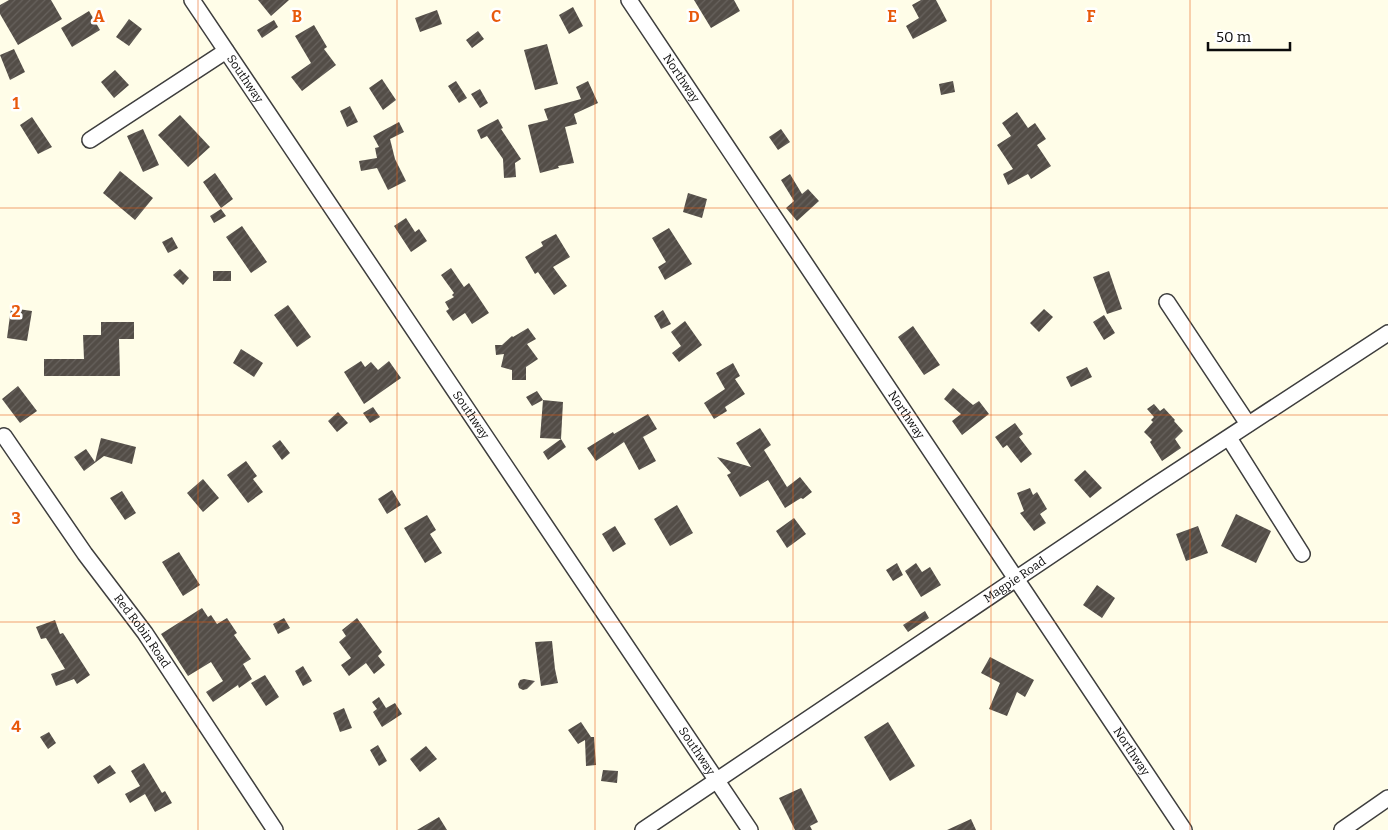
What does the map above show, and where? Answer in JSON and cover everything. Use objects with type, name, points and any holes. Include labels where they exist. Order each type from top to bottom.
[{"type":"street","name":"Southway","points":[[192,0],[750,830]]},
{"type":"street","name":"Northway","points":[[629,0],[1184,830]]},
{"type":"street","points":[[90,140],[226,51]]},
{"type":"street","points":[[1167,302],[1248,424]]},
{"type":"street","name":"Magpie Road","points":[[643,830],[1151,488],[1388,333]]},
{"type":"street","name":"Red Robin Road","points":[[4,436],[85,554],[145,633],[275,830]]},
{"type":"street","points":[[1229,438],[1302,554]]},
{"type":"street","points":[[1342,830],[1388,798]]},
{"type":"building","points":[[9,0],[51,0],[62,19],[18,45],[0,14],[0,5]]},
{"type":"building","points":[[258,0],[289,0],[271,16]]},
{"type":"building","points":[[694,0],[734,0],[740,11],[711,28]]},
{"type":"building","points":[[921,0],[936,0],[947,21],[913,39],[906,26],[919,18],[912,5]]},
{"type":"building","points":[[573,7],[583,26],[569,34],[559,15]]},
{"type":"building","points":[[437,10],[442,24],[420,32],[415,18]]},
{"type":"building","points":[[89,11],[100,30],[72,47],[61,28]]},
{"type":"building","points":[[129,19],[142,29],[129,46],[116,37]]},
{"type":"building","points":[[274,20],[278,27],[262,38],[257,30]]},
{"type":"building","points":[[314,25],[327,47],[324,49],[336,65],[302,91],[291,77],[311,63],[295,36]]},
{"type":"building","points":[[478,31],[484,39],[472,48],[466,40]]},
{"type":"building","points":[[547,44],[558,84],[535,90],[524,50]]},
{"type":"building","points":[[14,49],[25,72],[10,80],[0,55]]},
{"type":"building","points":[[115,70],[129,85],[114,98],[101,82]]},
{"type":"building","points":[[382,79],[396,100],[383,110],[369,88]]},
{"type":"building","points":[[456,81],[467,98],[459,103],[448,86]]},
{"type":"building","points":[[588,81],[598,103],[574,114],[577,124],[565,127],[574,163],[558,166],[559,168],[540,173],[528,125],[548,120],[544,109],[581,99],[576,87]]},
{"type":"building","points":[[953,81],[955,92],[941,95],[939,84]]},
{"type":"building","points":[[480,89],[488,103],[480,108],[471,94]]},
{"type":"building","points":[[350,106],[358,122],[347,127],[340,111]]},
{"type":"building","points":[[1017,112],[1028,128],[1035,123],[1046,139],[1037,145],[1051,166],[1031,179],[1028,174],[1008,185],[1003,174],[1013,169],[997,145],[1011,136],[1002,123]]},
{"type":"building","points":[[180,115],[210,147],[188,167],[158,135]]},
{"type":"building","points":[[32,117],[52,147],[38,154],[20,125]]},
{"type":"building","points":[[498,119],[503,128],[501,129],[521,159],[515,163],[516,177],[504,178],[503,159],[487,136],[481,139],[477,130]]},
{"type":"building","points":[[399,122],[404,132],[390,139],[395,159],[406,181],[388,190],[377,168],[361,171],[359,161],[377,158],[375,148],[379,147],[373,136]]},
{"type":"building","points":[[143,129],[159,165],[143,172],[127,136]]},
{"type":"building","points":[[781,129],[790,142],[778,150],[769,137]]},
{"type":"building","points":[[120,171],[153,198],[135,220],[103,193]]},
{"type":"building","points":[[215,173],[233,199],[221,208],[203,182]]},
{"type":"building","points":[[790,174],[802,194],[808,189],[819,201],[797,221],[786,208],[794,201],[781,180]]},
{"type":"building","points":[[688,193],[707,199],[702,218],[683,212]]},
{"type":"building","points":[[221,209],[226,216],[214,223],[210,216]]},
{"type":"building","points":[[406,218],[415,232],[419,229],[427,241],[411,252],[394,226]]},
{"type":"building","points":[[242,226],[267,262],[251,273],[226,237]]},
{"type":"building","points":[[669,228],[692,264],[665,280],[658,267],[666,262],[652,238]]},
{"type":"building","points":[[556,234],[570,257],[553,267],[567,286],[554,295],[538,272],[535,274],[525,257],[543,246],[541,242]]},
{"type":"building","points":[[172,237],[178,248],[168,253],[162,242]]},
{"type":"building","points":[[451,268],[464,287],[469,283],[489,313],[472,324],[465,313],[453,321],[446,311],[449,309],[445,302],[454,297],[452,295],[454,293],[441,275]]},
{"type":"building","points":[[180,269],[189,278],[183,285],[173,275]]},
{"type":"building","points":[[213,271],[231,271],[231,281],[213,281]]},
{"type":"building","points":[[1109,271],[1122,309],[1107,314],[1093,277]]},
{"type":"building","points":[[288,305],[311,337],[297,347],[274,315]]},
{"type":"building","points":[[11,308],[32,311],[27,341],[7,338]]},
{"type":"building","points":[[1044,309],[1053,317],[1039,332],[1030,323]]},
{"type":"building","points":[[663,310],[671,324],[661,329],[654,316]]},
{"type":"building","points":[[1104,315],[1115,333],[1104,340],[1093,322]]},
{"type":"building","points":[[685,321],[702,345],[679,362],[672,353],[681,346],[671,332]]},
{"type":"building","points":[[101,322],[134,322],[134,339],[119,339],[120,376],[44,376],[44,359],[84,359],[83,335],[101,335]]},
{"type":"building","points":[[913,326],[940,365],[924,375],[898,337]]},
{"type":"building","points":[[528,328],[536,339],[527,344],[538,359],[526,367],[526,380],[512,380],[512,370],[501,367],[504,354],[496,355],[495,345],[502,345],[512,336]]},
{"type":"building","points":[[241,349],[263,363],[254,377],[233,363]]},
{"type":"building","points":[[361,361],[365,367],[371,362],[378,370],[389,361],[401,378],[364,404],[344,372]]},
{"type":"building","points":[[733,363],[740,376],[735,379],[745,394],[725,407],[727,411],[714,419],[704,403],[725,389],[716,373]]},
{"type":"building","points":[[1087,367],[1092,377],[1071,387],[1066,377]]},
{"type":"building","points":[[18,386],[37,411],[20,423],[2,399]]},
{"type":"building","points":[[953,388],[973,405],[979,401],[989,414],[962,435],[952,421],[961,414],[944,399]]},
{"type":"building","points":[[537,391],[543,400],[532,406],[526,397]]},
{"type":"building","points":[[543,400],[563,402],[561,439],[540,438]]},
{"type":"building","points":[[1154,404],[1160,411],[1164,408],[1183,431],[1175,439],[1181,448],[1162,461],[1150,442],[1152,440],[1144,432],[1153,422],[1151,420],[1154,417],[1147,409]]},
{"type":"building","points":[[373,407],[380,417],[370,423],[363,413]]},
{"type":"building","points":[[338,412],[348,423],[337,432],[328,421]]},
{"type":"building","points":[[648,414],[657,429],[643,437],[656,461],[639,470],[624,442],[596,461],[587,448]]},
{"type":"building","points":[[1015,423],[1023,434],[1019,437],[1032,454],[1021,463],[1007,445],[1003,448],[995,437]]},
{"type":"building","points":[[760,428],[771,445],[764,450],[787,487],[800,477],[812,492],[785,508],[768,480],[740,497],[727,475],[731,473],[717,457],[751,467],[736,443]]},
{"type":"building","points":[[101,438],[136,447],[132,464],[104,456],[84,471],[74,457],[86,449],[95,462]]},
{"type":"building","points":[[561,439],[566,447],[548,460],[543,452]]},
{"type":"building","points":[[280,440],[290,453],[282,460],[272,446]]},
{"type":"building","points":[[246,461],[257,476],[253,479],[263,492],[248,503],[227,475]]},
{"type":"building","points":[[1085,470],[1102,488],[1090,498],[1074,480]]},
{"type":"building","points":[[203,479],[219,498],[203,512],[187,493]]},
{"type":"building","points":[[1030,488],[1033,495],[1037,492],[1047,509],[1040,514],[1046,523],[1034,531],[1020,513],[1024,511],[1017,493]]},
{"type":"building","points":[[392,490],[401,505],[387,514],[378,499]]},
{"type":"building","points":[[122,491],[136,513],[125,520],[110,498]]},
{"type":"building","points":[[677,505],[693,533],[670,546],[654,519]]},
{"type":"building","points":[[1236,514],[1271,531],[1256,563],[1221,546]]},
{"type":"building","points":[[427,515],[436,530],[430,534],[442,553],[425,563],[404,528]]},
{"type":"building","points":[[794,518],[806,534],[787,548],[776,531]]},
{"type":"building","points":[[615,526],[626,544],[613,552],[602,534]]},
{"type":"building","points":[[1198,526],[1208,553],[1186,561],[1176,534]]},
{"type":"building","points":[[179,552],[200,585],[183,596],[162,562]]},
{"type":"building","points":[[897,563],[903,575],[893,581],[886,570]]},
{"type":"building","points":[[916,563],[922,572],[930,567],[941,585],[921,597],[905,571]]},
{"type":"building","points":[[1097,585],[1115,598],[1102,618],[1083,605]]},
{"type":"building","points":[[202,608],[208,617],[211,615],[217,624],[227,618],[237,633],[234,635],[251,659],[243,664],[252,679],[239,688],[238,685],[213,702],[206,692],[223,681],[211,662],[188,676],[161,634]]},
{"type":"building","points":[[925,611],[929,618],[908,632],[903,625]]},
{"type":"building","points":[[284,618],[290,628],[278,634],[273,624]]},
{"type":"building","points":[[357,618],[382,652],[378,656],[385,665],[374,674],[366,663],[349,676],[341,665],[351,658],[339,642],[346,636],[342,630]]},
{"type":"building","points":[[55,620],[60,634],[63,633],[90,675],[77,684],[74,679],[56,686],[51,674],[65,669],[46,638],[41,639],[36,627]]},
{"type":"building","points":[[552,641],[558,683],[541,686],[535,642]]},
{"type":"building","points":[[990,657],[1034,680],[1025,697],[1017,692],[1007,716],[989,709],[1000,683],[981,673]]},
{"type":"building","points":[[303,666],[312,681],[303,686],[295,671]]},
{"type":"building","points":[[265,675],[279,697],[266,706],[251,683]]},
{"type":"building","points":[[520,680],[535,681],[527,689],[523,690],[519,688],[518,684]]},
{"type":"building","points":[[379,697],[386,708],[395,703],[402,714],[382,727],[373,712],[377,709],[372,702]]},
{"type":"building","points":[[344,708],[352,728],[340,732],[333,713]]},
{"type":"building","points":[[581,722],[591,737],[594,737],[596,765],[586,766],[585,740],[578,744],[568,730]]},
{"type":"building","points":[[888,722],[915,766],[890,781],[864,737]]},
{"type":"building","points":[[49,732],[56,743],[48,749],[40,737]]},
{"type":"building","points":[[378,745],[387,761],[379,766],[370,750]]},
{"type":"building","points":[[426,746],[437,759],[420,772],[410,759]]},
{"type":"building","points":[[144,763],[162,793],[165,791],[172,803],[155,812],[145,794],[130,803],[125,794],[140,786],[131,771]]},
{"type":"building","points":[[110,765],[116,773],[98,784],[93,776]]},
{"type":"building","points":[[603,770],[618,771],[617,783],[601,781]]},
{"type":"building","points":[[801,788],[818,822],[810,826],[812,830],[795,830],[779,798]]},
{"type":"building","points":[[439,817],[447,830],[417,830]]},
{"type":"building","points":[[971,819],[976,830],[947,830]]}]
